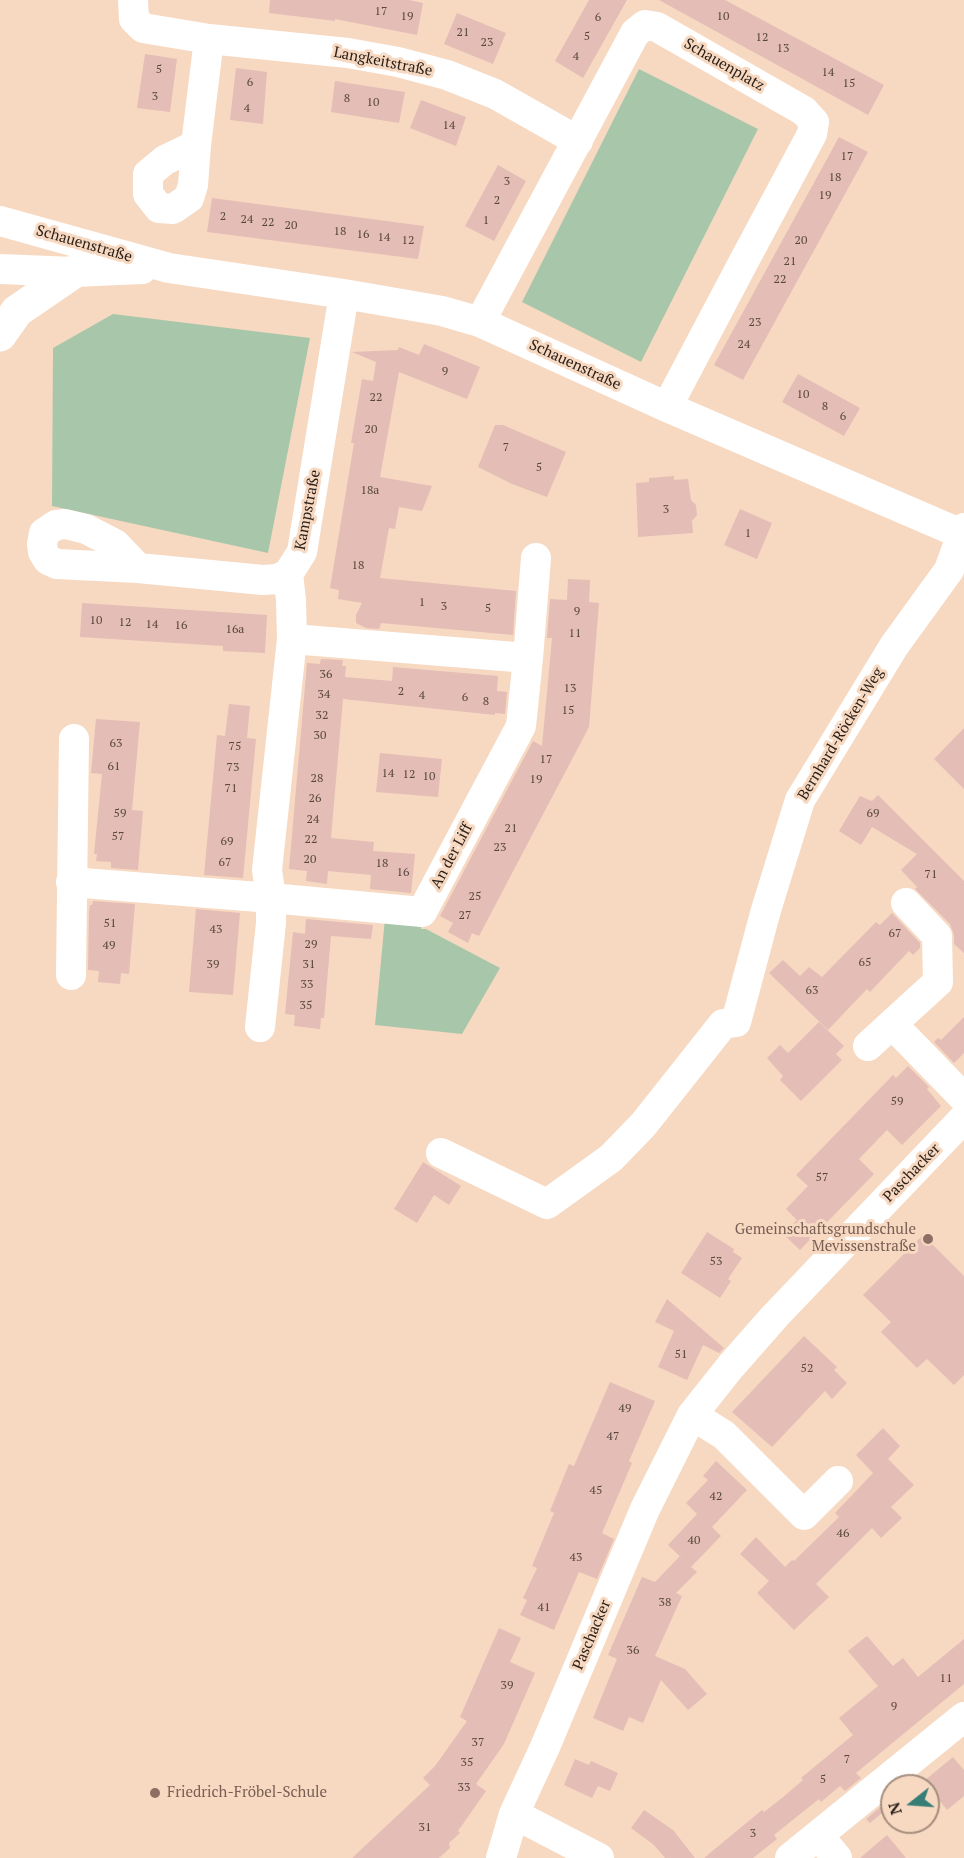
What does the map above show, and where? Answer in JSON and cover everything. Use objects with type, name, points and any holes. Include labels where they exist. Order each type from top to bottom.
[{"type":"main road","points":[[0,335],[17,311],[74,272]]},
{"type":"street","name":"Langkeitstraße","points":[[133,10],[143,28],[154,31],[348,53],[398,62],[447,75],[495,94],[578,141]]},
{"type":"street","name":"Schauenplatz","points":[[480,322],[635,33],[645,25],[657,27],[804,111],[814,122],[812,134],[668,407]]},
{"type":"street","points":[[196,145],[209,39]]},
{"type":"street","name":"Schauenstraße","points":[[0,221],[169,268],[442,311],[480,322],[811,470],[963,532]]},
{"type":"street","name":"Schauenstraße","points":[[0,269],[74,272],[169,268]]},
{"type":"street","name":"Kampstraße","points":[[288,574],[302,552],[344,294]]},
{"type":"street","name":"Bernhard-Röcken-Weg","points":[[441,1153],[547,1204],[611,1158],[642,1125],[723,1024],[736,1022],[766,910],[800,800],[894,646],[950,570],[963,532]]},
{"type":"street","name":"An der Liff","points":[[71,882],[422,912],[521,726],[536,558]]},
{"type":"street","points":[[138,568],[263,580],[277,579],[288,574],[292,639],[267,870],[271,898],[271,923],[260,1027]]},
{"type":"street","points":[[292,639],[528,658]]},
{"type":"street","points":[[71,975],[74,739]]},
{"type":"street","points":[[868,1046],[938,982],[937,936],[906,903]]},
{"type":"street","points":[[892,1024],[964,1098]]},
{"type":"street","name":"Paschacker","points":[[501,1858],[514,1814],[545,1747],[645,1509],[692,1415],[775,1316],[964,1118]]},
{"type":"street","points":[[692,1415],[724,1435],[798,1522],[838,1481]]},
{"type":"street","points":[[790,1858],[964,1717]]},
{"type":"street","points":[[514,1814],[599,1858]]},
{"type":"street","points":[[818,1835],[837,1858]]},
{"type":"green space","points":[[639,69],[758,129],[641,362],[522,302]]},
{"type":"green space","points":[[113,314],[310,338],[268,553],[52,506],[53,348]]},
{"type":"green space","points":[[385,918],[421,921],[421,929],[426,929],[500,968],[462,1034],[375,1025]]},
{"type":"building","points":[[270,0],[409,0],[423,3],[417,35],[335,19],[335,21],[269,13]]},
{"type":"building","points":[[589,0],[627,0],[583,78],[555,61]]},
{"type":"building","points":[[659,0],[725,0],[884,85],[868,115]]},
{"type":"building","points":[[457,13],[506,33],[493,64],[444,44]]},
{"type":"building","points":[[145,54],[177,59],[170,112],[137,108]]},
{"type":"building","points":[[236,68],[267,72],[263,124],[230,120]]},
{"type":"building","points":[[335,81],[405,92],[399,123],[331,112]]},
{"type":"building","points":[[421,100],[466,117],[456,146],[410,128]]},
{"type":"building","points":[[839,137],[868,152],[743,380],[714,365]]},
{"type":"building","points":[[498,165],[526,181],[494,241],[465,226]]},
{"type":"building","points":[[212,198],[424,226],[418,259],[207,232]]},
{"type":"building","points":[[424,344],[480,367],[467,399],[399,372],[380,477],[432,486],[422,511],[399,507],[395,529],[389,528],[380,578],[516,591],[513,635],[381,623],[379,629],[366,628],[356,623],[356,615],[362,603],[338,599],[339,590],[330,588],[362,379],[373,381],[376,362],[352,352],[398,350],[399,347],[419,355]]},
{"type":"building","points":[[798,374],[860,408],[844,436],[782,402]]},
{"type":"building","points":[[495,425],[503,425],[566,452],[547,497],[512,484],[478,467]]},
{"type":"building","points":[[674,476],[674,480],[688,479],[691,500],[696,505],[697,515],[692,521],[693,533],[638,537],[636,483],[649,482],[649,478]]},
{"type":"building","points":[[740,509],[772,523],[757,559],[724,545]]},
{"type":"building","points":[[568,579],[590,580],[589,602],[599,603],[589,727],[479,936],[472,933],[468,943],[448,932],[453,923],[440,916],[533,741],[542,746],[552,638],[547,638],[550,599],[567,600]]},
{"type":"building","points":[[82,603],[267,615],[265,653],[223,651],[223,646],[80,637]]},
{"type":"building","points":[[321,659],[343,660],[342,666],[346,666],[345,677],[392,681],[393,667],[498,676],[497,691],[507,692],[505,714],[495,713],[495,715],[343,699],[331,838],[374,842],[373,851],[415,854],[411,893],[370,889],[371,875],[328,871],[327,884],[306,881],[307,871],[289,869],[307,663],[320,664]]},
{"type":"building","points":[[229,704],[250,706],[247,738],[256,739],[243,878],[204,875],[217,735],[225,736]]},
{"type":"building","points":[[96,719],[140,722],[132,810],[143,811],[138,870],[111,868],[111,862],[96,861],[97,854],[94,854],[102,774],[91,773]]},
{"type":"building","points":[[964,728],[964,789],[934,759]]},
{"type":"building","points":[[380,753],[442,759],[438,797],[376,792]]},
{"type":"building","points":[[878,795],[964,881],[964,953],[954,944],[950,924],[915,889],[917,887],[901,870],[917,854],[872,827],[861,845],[839,831],[860,796],[872,801]]},
{"type":"building","points":[[93,901],[135,904],[129,974],[121,973],[120,984],[98,982],[99,971],[88,970],[89,912]]},
{"type":"building","points":[[196,909],[240,913],[233,995],[189,992]]},
{"type":"building","points":[[892,913],[920,943],[920,948],[913,955],[909,951],[870,992],[867,989],[828,1030],[769,973],[783,960],[800,976],[809,967],[822,977],[876,922],[880,925]]},
{"type":"building","points":[[306,919],[373,925],[371,939],[331,936],[324,1018],[321,1018],[320,1029],[294,1026],[295,1015],[285,1014],[293,932],[305,934]]},
{"type":"building","points":[[964,1017],[964,1053],[954,1063],[934,1042],[938,1038],[941,1040]]},
{"type":"building","points":[[819,1022],[844,1046],[836,1054],[842,1060],[801,1101],[780,1080],[783,1076],[767,1058],[780,1045],[788,1053]]},
{"type":"building","points":[[908,1066],[929,1087],[927,1089],[941,1106],[902,1145],[887,1130],[859,1159],[874,1174],[800,1250],[783,1234],[797,1220],[786,1209],[808,1186],[796,1175],[893,1075],[896,1078]]},
{"type":"building","points":[[423,1162],[461,1186],[449,1205],[434,1195],[417,1223],[394,1209]]},
{"type":"building","points":[[707,1232],[734,1249],[733,1252],[742,1258],[728,1279],[731,1281],[720,1298],[681,1273]]},
{"type":"building","points":[[923,1235],[964,1276],[964,1375],[954,1385],[927,1359],[917,1368],[881,1332],[891,1322],[863,1295]]},
{"type":"building","points":[[667,1299],[724,1348],[719,1353],[703,1345],[687,1380],[658,1367],[674,1331],[655,1322]]},
{"type":"building","points":[[804,1336],[837,1367],[834,1370],[847,1383],[832,1399],[825,1391],[772,1447],[732,1412]]},
{"type":"building","points":[[610,1382],[655,1401],[602,1533],[614,1539],[597,1579],[579,1572],[554,1630],[520,1615],[527,1600],[523,1598],[537,1568],[532,1566],[554,1513],[550,1511],[569,1464],[574,1466]]},
{"type":"building","points":[[883,1428],[900,1446],[888,1459],[914,1485],[891,1507],[902,1518],[881,1538],[872,1528],[816,1584],[829,1597],[794,1630],[757,1593],[769,1581],[740,1554],[756,1537],[785,1567],[792,1560],[794,1561],[839,1517],[835,1513],[873,1473],[856,1455]]},
{"type":"building","points":[[716,1461],[747,1490],[712,1527],[721,1536],[691,1567],[697,1572],[676,1593],[682,1596],[655,1656],[685,1669],[707,1694],[688,1710],[661,1680],[643,1723],[629,1717],[623,1731],[593,1718],[617,1659],[608,1655],[642,1577],[655,1582],[680,1556],[668,1545],[697,1514],[686,1503],[708,1480],[703,1476]]},
{"type":"building","points":[[499,1628],[521,1638],[510,1662],[535,1673],[504,1744],[476,1784],[486,1791],[458,1831],[460,1833],[449,1843],[450,1848],[439,1858],[352,1858],[430,1785],[423,1778],[435,1766],[467,1721],[460,1717]]},
{"type":"building","points":[[867,1636],[893,1666],[903,1658],[918,1677],[964,1639],[964,1684],[856,1773],[861,1778],[845,1791],[840,1786],[821,1802],[819,1799],[774,1835],[777,1839],[753,1858],[704,1858],[762,1810],[764,1812],[782,1798],[803,1780],[801,1778],[853,1735],[839,1718],[878,1686],[848,1651]]},
{"type":"building","points":[[953,1757],[964,1770],[964,1796],[947,1810],[940,1801],[940,1774],[932,1774]]},
{"type":"building","points":[[575,1759],[589,1765],[591,1761],[618,1773],[610,1791],[598,1786],[592,1798],[564,1785]]},
{"type":"building","points":[[880,1807],[880,1815],[870,1823],[866,1819]]},
{"type":"building","points":[[644,1810],[673,1830],[695,1858],[665,1858],[654,1845],[631,1828]]},
{"type":"building","points":[[887,1835],[906,1858],[860,1858]]},
{"type":"place","name":"Gemeinschaftsgrundschule Mevissenstraße","points":[[928,1239]]},
{"type":"place","name":"Friedrich-Fröbel-Schule","points":[[155,1793]]}]
